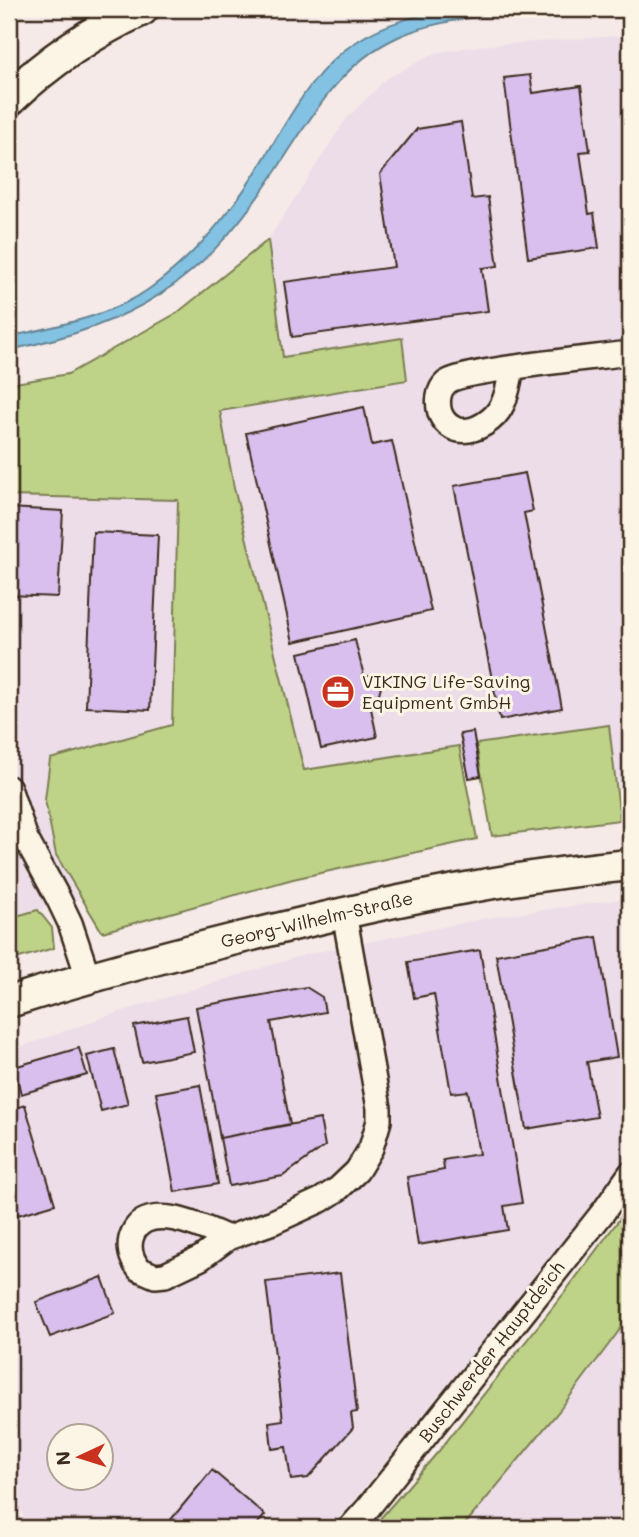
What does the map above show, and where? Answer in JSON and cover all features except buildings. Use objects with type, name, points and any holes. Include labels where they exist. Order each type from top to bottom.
[{"type":"highway","points":[[9,99],[50,62],[83,39],[141,9]]},
{"type":"main road","name":"Georg-Wilhelm-Straße","points":[[9,1002],[88,976],[167,955],[403,899],[527,876],[630,864]]},
{"type":"street","points":[[512,369],[630,353]]},
{"type":"street","points":[[9,788],[26,839],[58,898],[88,976]]},
{"type":"street","points":[[228,1238],[273,1222],[321,1200],[349,1181],[371,1148],[379,1121],[379,1108],[344,913]]},
{"type":"street","name":"Buschwerder Hauptdeich","points":[[350,1528],[604,1211],[630,1174]]},
{"type":"shaded area","points":[[630,35],[630,819],[620,820],[609,725],[304,771],[234,488],[220,410],[407,380],[401,338],[283,357],[268,240],[346,119],[386,79],[435,53],[478,46]]},
{"type":"shaded area","points":[[9,496],[178,500],[172,725],[50,759],[45,800],[56,855],[80,899],[9,918]]},
{"type":"shaded area","points":[[630,898],[630,1152],[606,1188],[330,1528],[27,1528],[9,1476],[9,1051],[110,1015],[307,954],[493,917]]},
{"type":"shaded area","points":[[630,1316],[630,1528],[462,1528],[559,1411]]},
{"type":"green space","points":[[268,240],[283,357],[402,338],[407,380],[220,411],[234,488],[304,770],[459,746],[477,839],[293,879],[102,932],[56,855],[45,800],[50,759],[172,725],[178,500],[9,496],[9,384],[68,374],[177,313]]},
{"type":"green space","points":[[609,725],[620,820],[492,836],[476,744]]},
{"type":"green space","points":[[38,910],[52,928],[54,948],[9,961],[9,918]]},
{"type":"green space","points":[[630,1205],[630,1316],[559,1411],[462,1528],[372,1528],[438,1452]]},
{"type":"water","points":[[451,9],[580,9],[462,19],[416,30],[375,50],[356,64],[324,99],[244,215],[189,273],[128,312],[93,327],[9,350],[9,337],[100,314],[134,299],[166,276],[226,215],[303,96],[327,66],[367,35],[414,17]]},
{"type":"place","name":"VIKING Life-Saving Equipment GmbH","points":[[338,692]]}]
